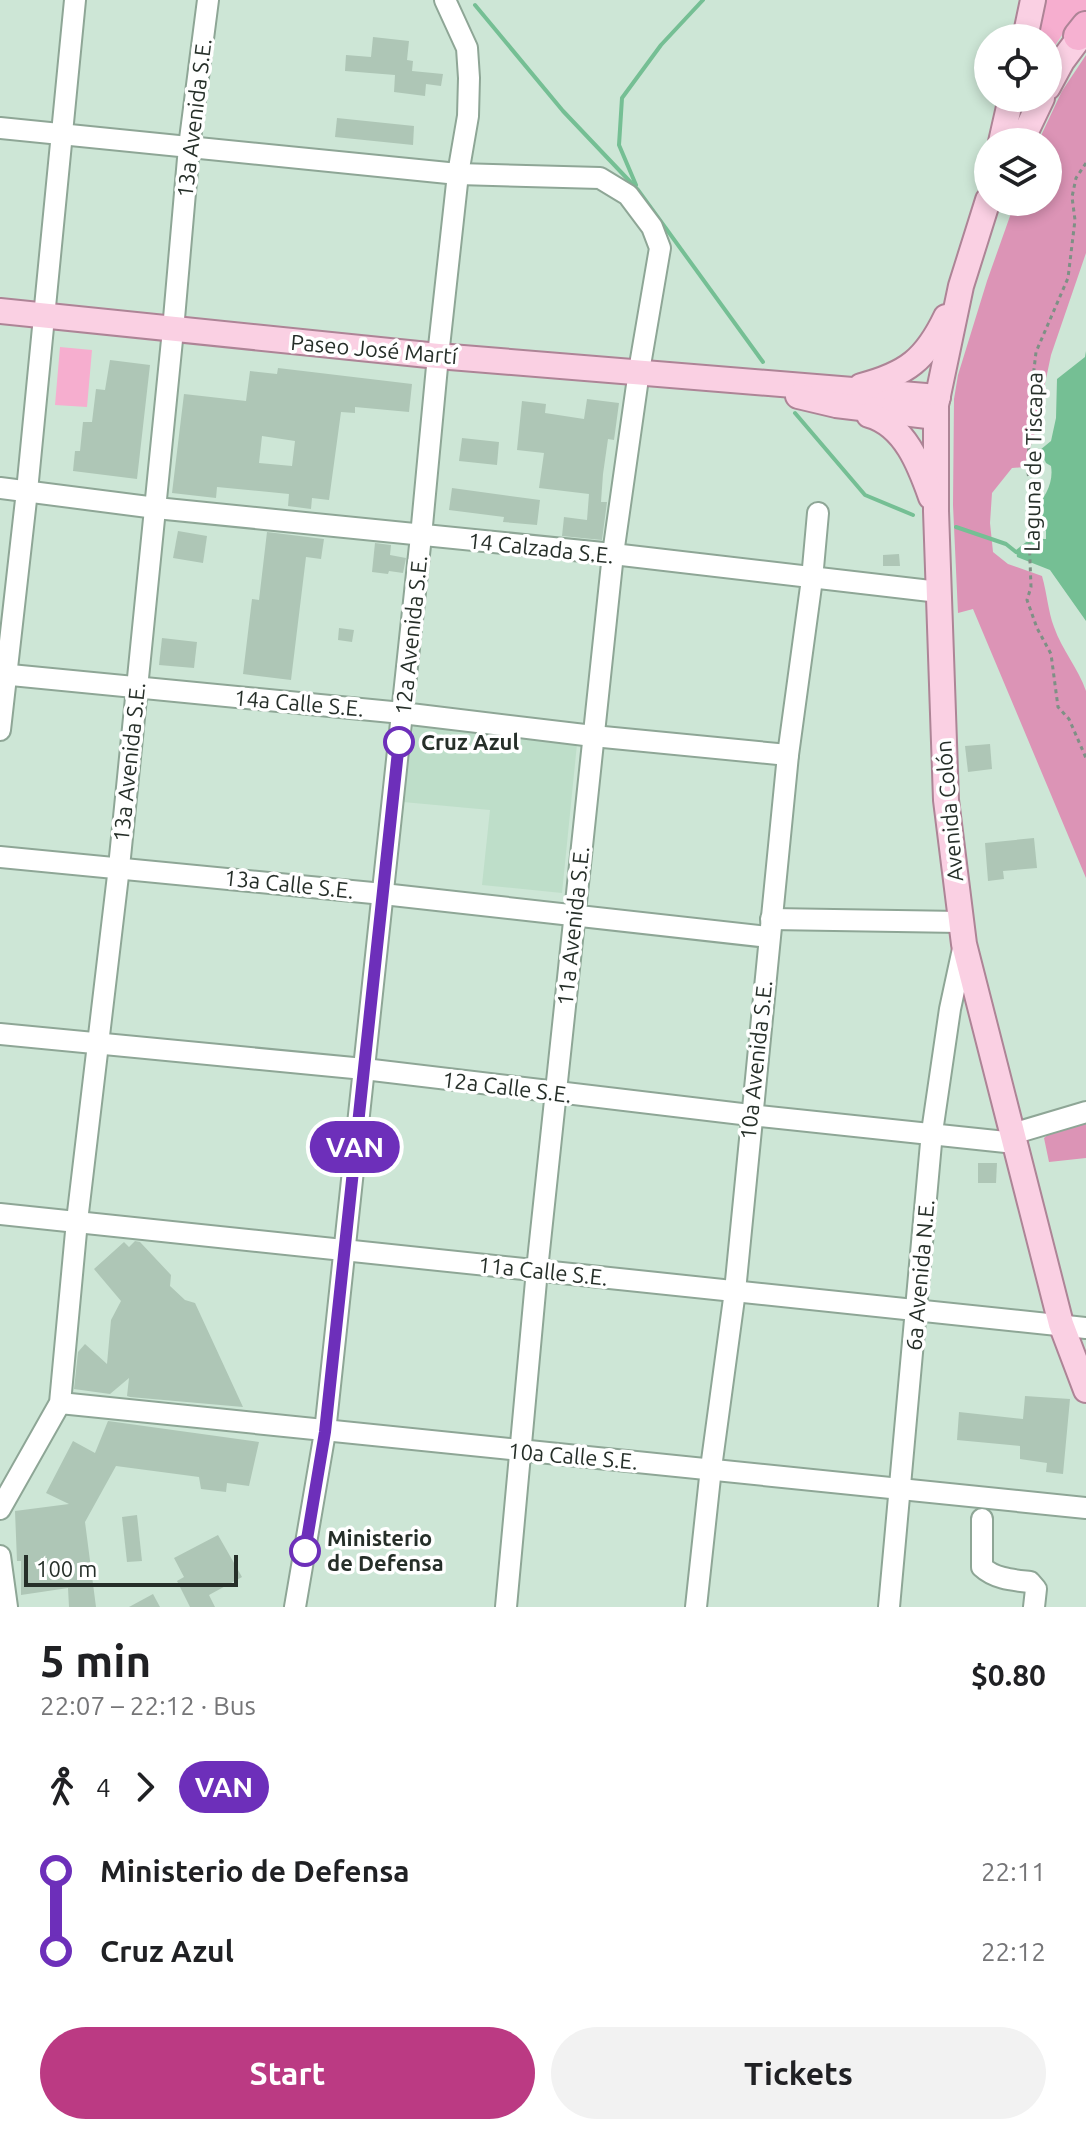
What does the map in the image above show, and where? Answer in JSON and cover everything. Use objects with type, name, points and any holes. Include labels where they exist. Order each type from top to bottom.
[{"type":"main road","points":[[1028,24],[1033,0]]},
{"type":"main road","points":[[1062,64],[1083,30]]},
{"type":"main road","name":"Avenida Colón","points":[[985,216],[961,286],[937,407],[936,511],[946,800],[962,933],[1061,1324],[1086,1390]]},
{"type":"main road","points":[[844,397],[899,372],[928,350],[961,286]]},
{"type":"main road","name":"Paseo José Martí","points":[[0,311],[438,356],[639,371],[937,407]]},
{"type":"main road","points":[[844,397],[896,431],[922,473],[936,511]]},
{"type":"street","points":[[0,730],[3,674],[27,491],[75,0]]},
{"type":"street","name":"13a Avenida S.E.","points":[[0,1509],[60,1403],[77,1221],[119,867],[156,508],[189,147],[208,0]]},
{"type":"street","name":"12a Avenida S.E.","points":[[295,1607],[325,1432],[438,356],[458,174],[468,116],[467,48],[445,0]]},
{"type":"street","points":[[0,128],[458,174]]},
{"type":"street","name":"11a Avenida S.E.","points":[[458,174],[600,178],[628,195],[652,227],[660,248],[613,554],[537,1270],[506,1607]]},
{"type":"street","name":"14 Calzada S.E.","points":[[0,488],[156,508],[613,554],[939,592]]},
{"type":"street","name":"10a Avenida S.E.","points":[[696,1607],[735,1291],[788,755],[818,513]]},
{"type":"street","name":"14a Calle S.E.","points":[[3,674],[788,755]]},
{"type":"street","name":"13a Calle S.E.","points":[[0,857],[575,915],[770,928],[962,933]]},
{"type":"street","name":"6a Avenida N.E.","points":[[889,1607],[932,1132],[962,933]]},
{"type":"street","name":"12a Calle S.E.","points":[[0,1034],[364,1069],[750,1115],[1014,1138]]},
{"type":"street","points":[[1014,1138],[1086,1112]]},
{"type":"street","name":"11a Calle S.E.","points":[[0,1214],[1086,1328]]},
{"type":"street","name":"10a Calle S.E.","points":[[60,1403],[1086,1508]]},
{"type":"street","points":[[982,1519],[982,1567],[989,1574],[1030,1582],[1036,1589],[1034,1607]]},
{"type":"street","points":[[0,1556],[7,1607]]},
{"type":"path","name":"Laguna de Tiscapa","points":[[1086,163],[1076,178],[1072,197],[1075,220],[1068,278],[1036,352],[1030,404],[1028,473],[1031,491],[1028,509],[1031,569],[1028,607],[1051,654],[1058,707],[1069,719],[1086,758]]},
{"type":"shaded area","points":[[1041,0],[1086,0],[1086,11],[1062,35],[1062,24],[1035,24]]},
{"type":"shaded area","points":[[1086,55],[1086,253],[1051,355],[1034,436],[1024,467],[1012,468],[992,493],[990,523],[993,552],[1008,564],[1042,576],[1054,627],[1086,691],[1086,878],[973,609],[958,613],[953,505],[954,399],[958,375],[1010,216],[1062,216],[1062,128],[1045,128],[1052,112],[1062,112],[1062,91]]},
{"type":"shaded area","points":[[60,347],[92,350],[87,407],[55,405]]},
{"type":"shaded area","points":[[1086,351],[1086,621],[1050,570],[1017,557],[1016,550],[1030,539],[1046,539],[1046,531],[1037,526],[1032,512],[1044,496],[1051,479],[1051,466],[1046,463],[1040,450],[1051,441],[1056,418],[1057,379],[1085,357]]},
{"type":"shaded area","points":[[414,723],[577,744],[562,893],[482,885],[490,810],[403,802]]},
{"type":"shaded area","points":[[1086,1120],[1086,1158],[1049,1162],[1044,1138],[1051,1132]]},
{"type":"building","points":[[373,37],[409,41],[407,60],[413,61],[412,71],[443,74],[441,86],[426,84],[425,96],[394,92],[395,75],[345,71],[346,55],[371,57]]},
{"type":"building","points":[[337,118],[414,126],[413,145],[335,137]]},
{"type":"building","points":[[110,360],[150,365],[137,479],[73,471],[75,451],[80,451],[83,422],[92,422],[96,389],[105,390]]},
{"type":"building","points":[[278,368],[412,384],[409,412],[355,407],[355,413],[341,412],[329,500],[312,498],[311,509],[288,506],[289,494],[217,487],[216,498],[172,493],[184,394],[246,401],[250,371],[277,374]],"holes":[[[262,436],[295,441],[292,466],[259,463]]]},
{"type":"building","points":[[587,399],[619,403],[614,440],[608,439],[603,474],[601,502],[607,502],[602,540],[562,536],[564,517],[587,520],[589,494],[539,488],[544,453],[517,450],[522,401],[546,404],[545,413],[584,419]]},
{"type":"building","points":[[462,438],[499,442],[497,465],[459,461]]},
{"type":"building","points":[[452,488],[540,500],[537,525],[503,522],[504,517],[449,510]]},
{"type":"building","points":[[178,531],[207,536],[203,563],[173,558]]},
{"type":"building","points":[[267,532],[324,539],[321,559],[306,557],[291,680],[243,674],[252,599],[259,600]]},
{"type":"building","points":[[375,543],[391,545],[390,555],[406,558],[403,573],[372,572]]},
{"type":"building","points":[[899,554],[900,566],[883,566],[883,555]]},
{"type":"building","points":[[339,628],[354,630],[352,642],[338,640]]},
{"type":"building","points":[[162,638],[197,642],[194,668],[159,665]]},
{"type":"building","points":[[990,744],[992,769],[968,772],[965,746]]},
{"type":"building","points":[[1034,838],[1037,868],[1003,871],[1004,879],[988,881],[985,843]]},
{"type":"building","points":[[978,1163],[997,1163],[996,1183],[978,1183]]},
{"type":"building","points":[[135,1241],[140,1242],[171,1275],[170,1286],[185,1300],[195,1303],[243,1407],[130,1397],[127,1396],[129,1378],[110,1394],[74,1389],[78,1352],[85,1344],[107,1364],[111,1320],[121,1301],[94,1269],[124,1242],[129,1247]]},
{"type":"building","points":[[1025,1396],[1070,1399],[1063,1474],[1046,1472],[1047,1463],[1020,1459],[1020,1446],[957,1440],[959,1412],[1023,1419]]},
{"type":"building","points":[[108,1421],[259,1442],[249,1486],[227,1483],[226,1492],[201,1489],[199,1477],[116,1466],[85,1522],[96,1607],[69,1607],[68,1588],[21,1595],[21,1561],[17,1561],[15,1511],[69,1504],[46,1493],[73,1441],[95,1453]]},
{"type":"building","points":[[137,1515],[142,1561],[127,1562],[122,1517]]},
{"type":"building","points":[[218,1535],[242,1577],[209,1595],[215,1607],[190,1607],[177,1581],[184,1577],[174,1558]]},
{"type":"building","points":[[153,1594],[160,1607],[129,1607]]},
{"type":"waterway","points":[[636,185],[619,145],[622,98],[661,45],[703,0]]},
{"type":"waterway","points":[[475,5],[563,111],[638,190],[763,362]]},
{"type":"waterway","points":[[795,413],[865,495],[913,515]]},
{"type":"waterway","points":[[956,527],[1006,544],[1016,552]]},
{"type":"bus line","name":"VAN","points":[[305,1551],[325,1432],[399,742]]},
{"type":"place","name":"Cruz Azul","points":[[399,742]]},
{"type":"place","name":"Ministerio de Defensa","points":[[305,1551]]}]
